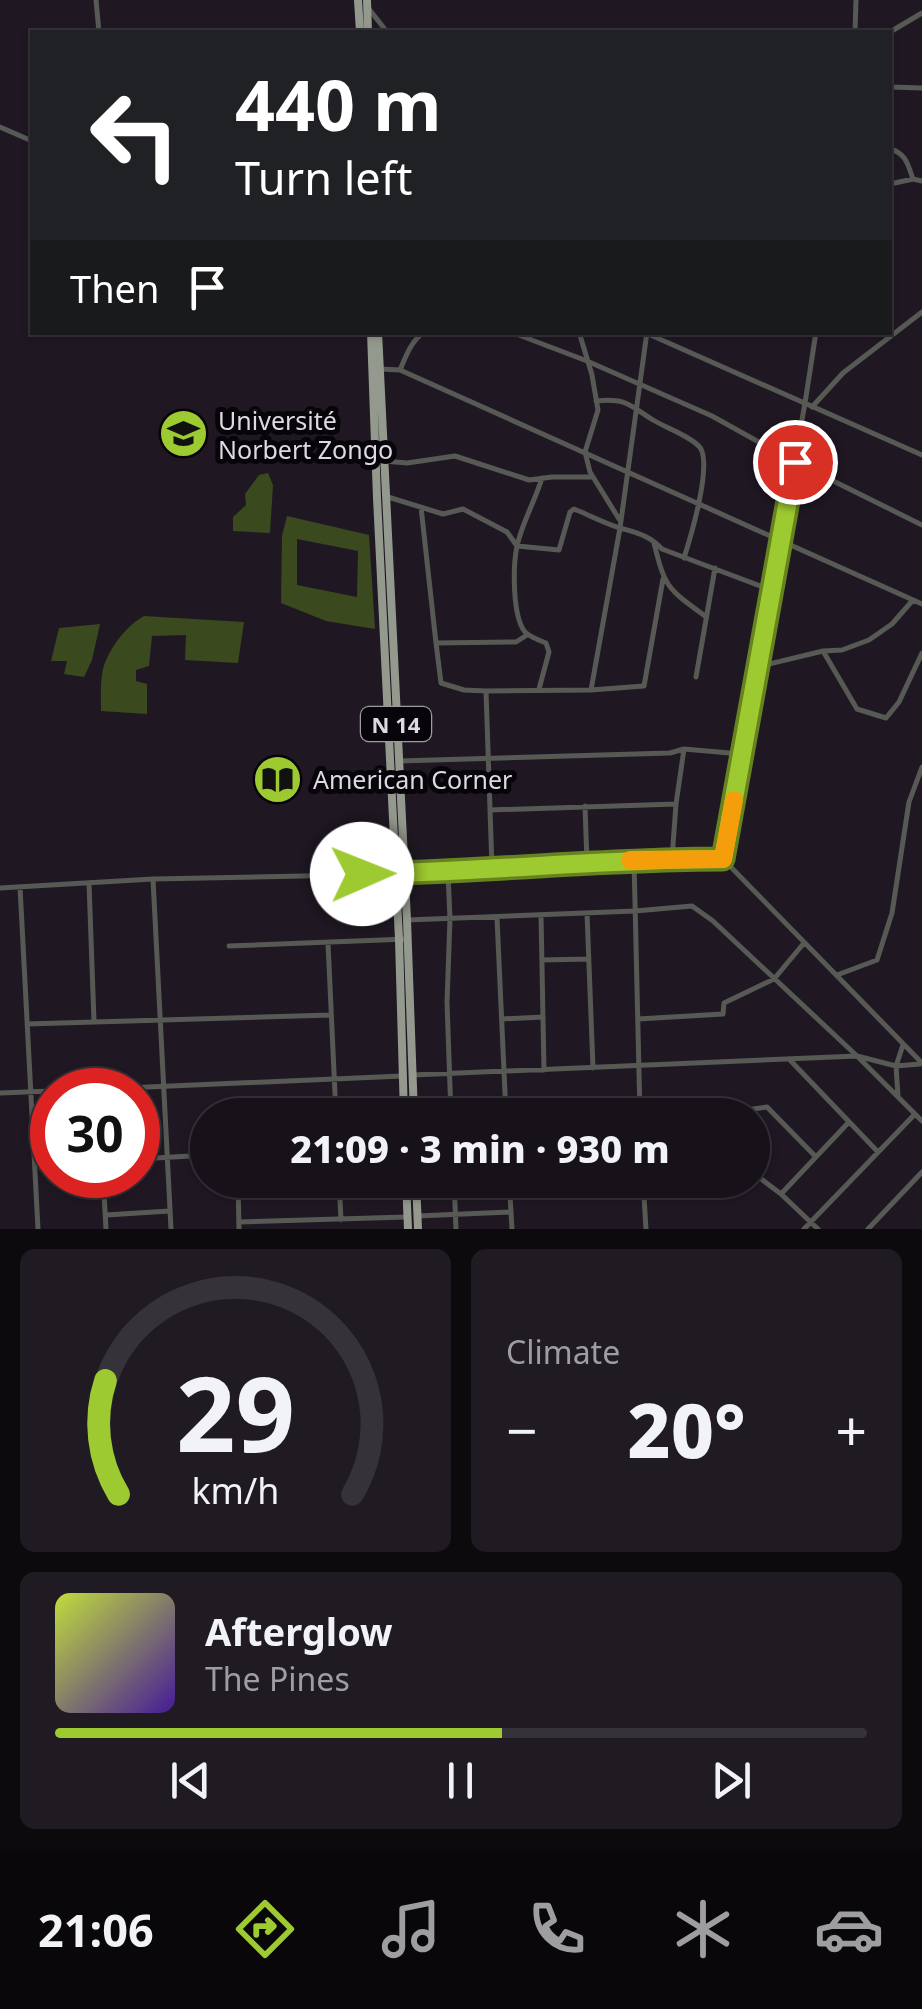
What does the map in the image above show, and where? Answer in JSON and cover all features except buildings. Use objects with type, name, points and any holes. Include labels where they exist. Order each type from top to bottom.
[{"type":"main road","points":[[358,0],[360,30]]},
{"type":"main road","points":[[367,4],[368,30]]},
{"type":"main road","name":"N 14","points":[[374,335],[380,368],[400,873],[407,920],[404,939]]},
{"type":"main road","name":"N 14","points":[[374,335],[378,517],[411,1098]]},
{"type":"main road","name":"N 14","points":[[406,1098],[408,1076]]},
{"type":"main road","points":[[409,1198],[418,1229]]},
{"type":"main road","points":[[408,1229],[414,1198]]},
{"type":"street","points":[[96,0],[99,30]]},
{"type":"street","points":[[855,30],[856,0]]},
{"type":"street","points":[[367,4],[386,30]]},
{"type":"street","points":[[892,31],[922,14]]},
{"type":"street","points":[[892,87],[922,88]]},
{"type":"street","points":[[0,127],[30,140]]},
{"type":"street","points":[[892,150],[906,158],[913,179]]},
{"type":"street","points":[[892,184],[922,181]]},
{"type":"street","points":[[809,405],[843,373],[922,312]]},
{"type":"street","points":[[400,370],[420,335]]},
{"type":"street","points":[[519,335],[712,416],[922,525]]},
{"type":"street","points":[[580,335],[598,410],[585,452],[620,524]]},
{"type":"street","points":[[592,690],[647,335]]},
{"type":"street","points":[[652,335],[922,455]]},
{"type":"street","points":[[723,859],[795,462],[809,405],[816,335]]},
{"type":"street","points":[[380,368],[400,370],[922,604]]},
{"type":"street","points":[[596,401],[625,401],[701,449],[703,470],[698,503],[684,558]]},
{"type":"street","points":[[384,461],[407,463],[455,456],[530,480],[594,477]]},
{"type":"street","points":[[539,688],[549,652],[546,643],[527,635],[516,608],[518,546],[542,478]]},
{"type":"street","points":[[385,496],[443,514],[463,509],[507,532],[518,546],[559,550],[570,512],[574,510],[640,532],[662,550],[772,590]]},
{"type":"street","points":[[422,507],[441,683],[464,690],[644,686],[663,580],[653,540]]},
{"type":"street","points":[[696,677],[714,568]]},
{"type":"street","points":[[663,580],[705,616]]},
{"type":"street","points":[[757,667],[842,650],[869,640],[892,624],[913,600]]},
{"type":"street","points":[[436,644],[516,642],[527,635]]},
{"type":"street","points":[[822,651],[858,708],[886,718],[922,653]]},
{"type":"street","points":[[486,691],[492,868]]},
{"type":"street","points":[[398,761],[670,754],[684,749],[741,754]]},
{"type":"street","points":[[672,859],[684,749]]},
{"type":"street","points":[[837,976],[877,960],[892,913],[909,802],[922,767]]},
{"type":"street","points":[[490,810],[676,804]]},
{"type":"street","points":[[585,806],[587,863]]},
{"type":"street","points":[[0,888],[723,859],[922,1063]]},
{"type":"street","points":[[634,860],[640,1098]]},
{"type":"street","points":[[448,873],[451,1098]]},
{"type":"street","points":[[153,879],[172,1229]]},
{"type":"street","points":[[88,883],[94,1022]]},
{"type":"street","points":[[0,1094],[30,1092],[20,887]]},
{"type":"street","points":[[407,920],[692,906],[857,1056],[922,1121]]},
{"type":"street","points":[[587,913],[593,1068]]},
{"type":"street","points":[[541,915],[544,1070]]},
{"type":"street","points":[[497,918],[505,1098]]},
{"type":"street","points":[[229,946],[404,939]]},
{"type":"street","points":[[328,943],[335,1098]]},
{"type":"street","points":[[638,1019],[723,1014],[724,1003],[774,979],[804,943]]},
{"type":"street","points":[[542,960],[589,959]]},
{"type":"street","points":[[27,1024],[331,1015]]},
{"type":"street","points":[[502,1019],[543,1016]]},
{"type":"street","points":[[898,1098],[896,1066],[902,1045]]},
{"type":"street","points":[[160,1086],[857,1056],[896,1066],[922,1063]]},
{"type":"street","points":[[789,1059],[878,1152]]},
{"type":"street","points":[[770,1110],[815,1156]]},
{"type":"street","points":[[804,1229],[915,1114]]},
{"type":"street","points":[[781,1194],[849,1122]]},
{"type":"street","points":[[160,1158],[190,1156]]},
{"type":"street","points":[[868,1229],[922,1172]]},
{"type":"street","points":[[770,1186],[818,1229]]},
{"type":"street","points":[[36,1198],[38,1229]]},
{"type":"street","points":[[105,1198],[106,1229]]},
{"type":"street","points":[[238,1198],[239,1226],[511,1212]]},
{"type":"street","points":[[340,1198],[341,1220]]},
{"type":"street","points":[[455,1198],[456,1229]]},
{"type":"street","points":[[511,1198],[512,1229]]},
{"type":"street","points":[[645,1198],[646,1229]]},
{"type":"street","points":[[106,1216],[170,1211]]},
{"type":"green space","points":[[268,473],[273,485],[270,533],[233,531],[233,517],[246,505],[245,494],[259,475]]},
{"type":"green space","points":[[287,516],[369,535],[375,629],[326,621],[281,603],[282,536]],"holes":[[[297,539],[358,551],[357,597],[297,585]]]},
{"type":"green space","points":[[144,616],[244,622],[238,663],[185,660],[186,635],[152,636],[149,666],[136,670],[136,681],[147,684],[147,714],[101,711],[101,679],[106,661],[125,632]]},
{"type":"green space","points":[[100,624],[84,677],[64,674],[67,661],[51,661],[59,628]]},
{"type":"slow traffic","points":[[630,860],[723,859],[734,800]]},
{"type":"place","name":"Université Norbert Zongo","points":[[183,434]]},
{"type":"place","name":"American Corner","points":[[278,779]]},
{"type":"route","points":[[362,874],[723,859],[795,462]]}]
